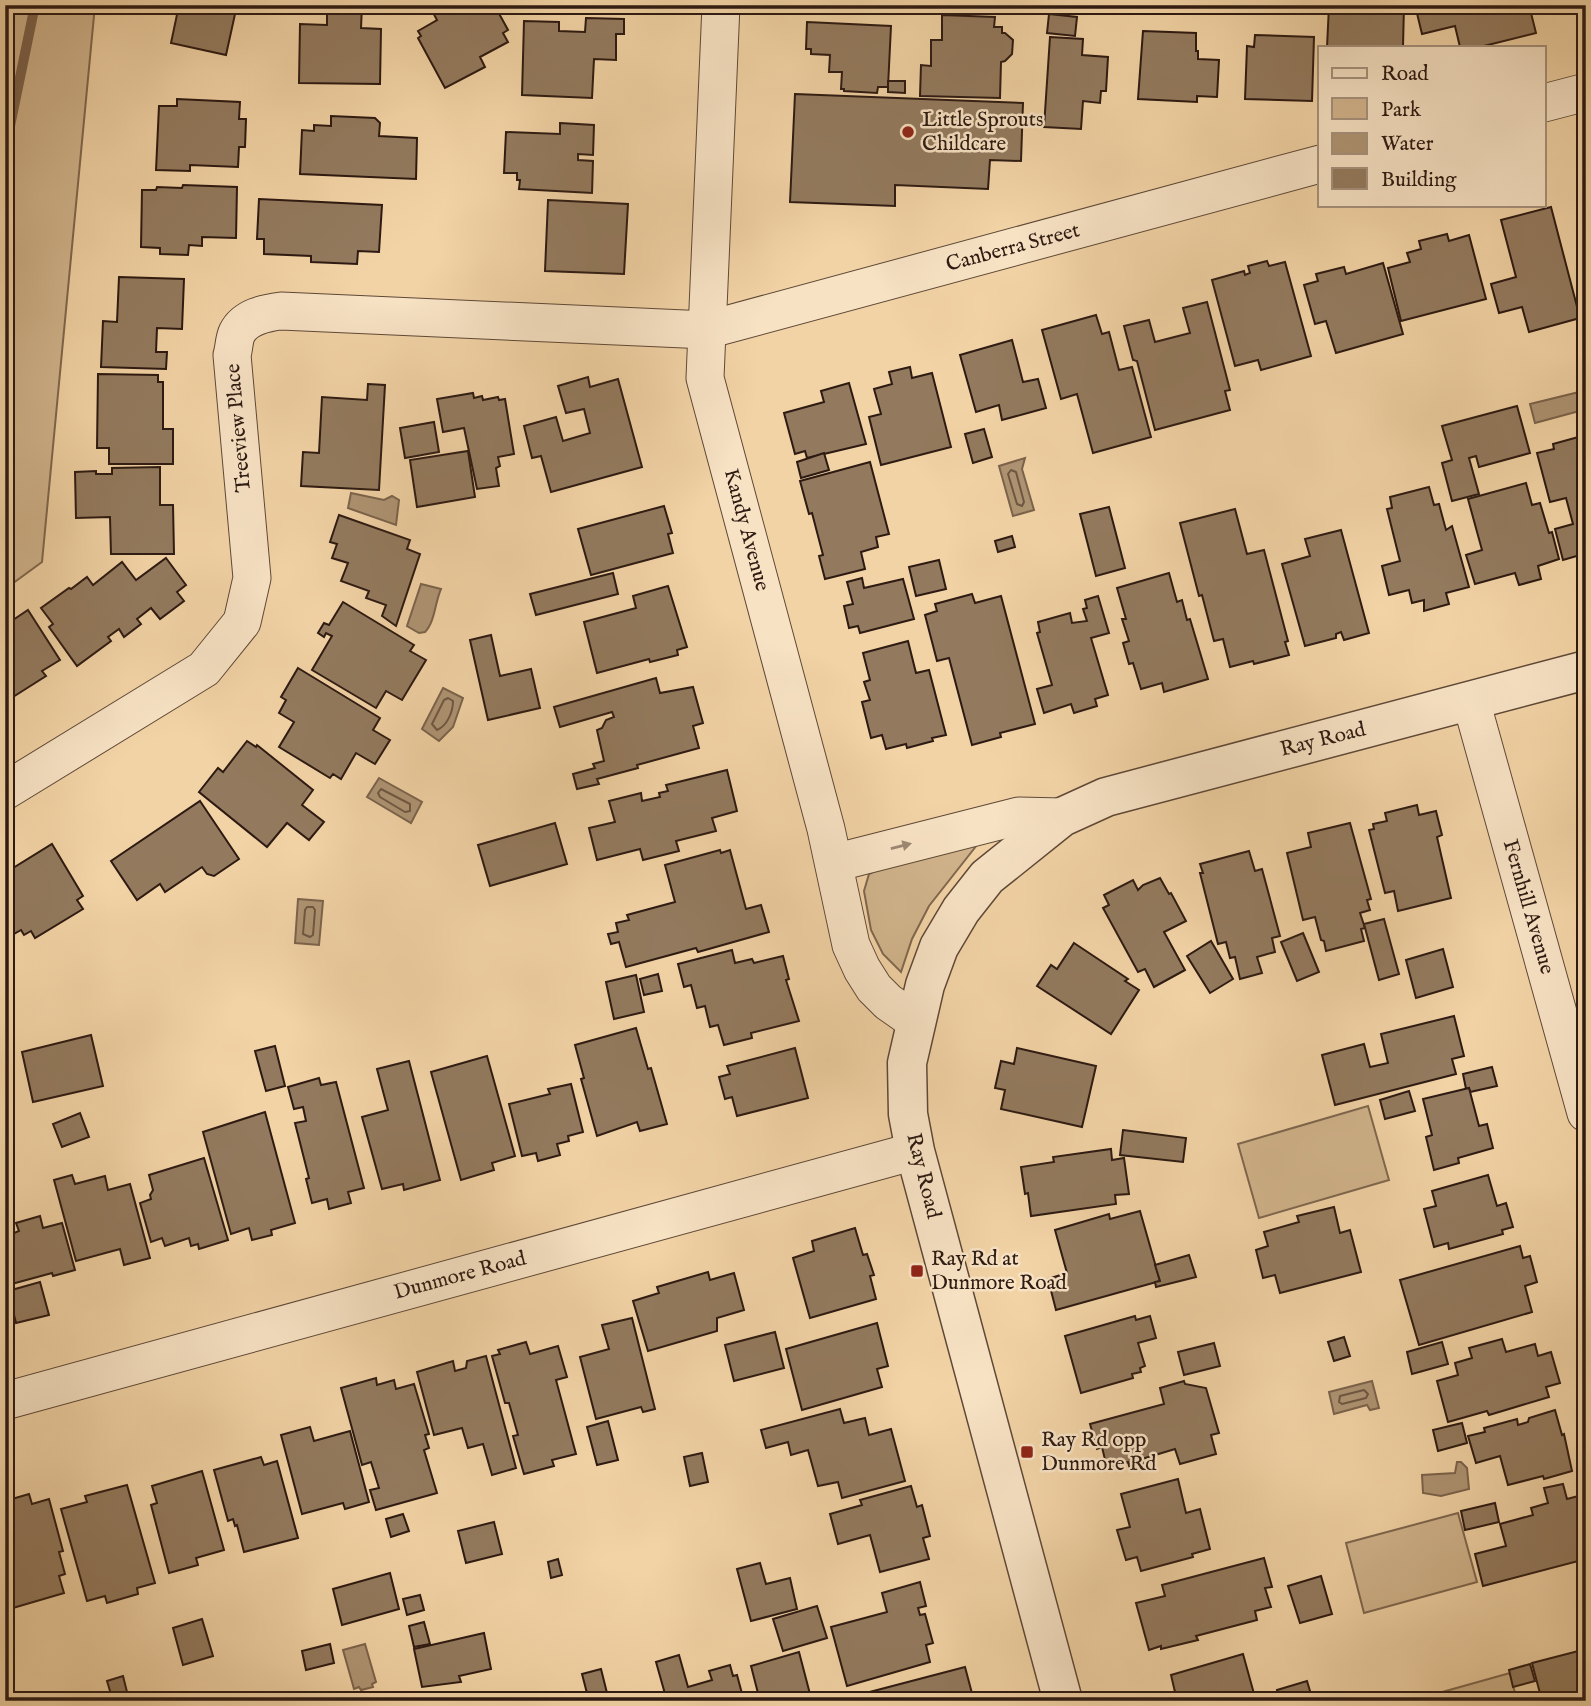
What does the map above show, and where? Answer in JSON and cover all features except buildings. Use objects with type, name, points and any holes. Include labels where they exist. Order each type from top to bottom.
[{"type":"street","name":"Kandy Avenue","points":[[721,5],[705,378],[834,863],[851,945],[874,988],[888,1002],[915,1021]]},
{"type":"street","points":[[1546,102],[1586,92]]},
{"type":"street","name":"Canberra Street","points":[[707,330],[1318,165]]},
{"type":"street","name":"Treeview Place","points":[[5,790],[204,669],[242,622],[252,578],[232,355],[236,333],[261,313],[281,311],[707,330]]},
{"type":"street","name":"Ray Road","points":[[1063,1701],[915,1151],[906,1088],[907,1063],[915,1021],[939,947],[961,910],[987,877],[1062,817],[1118,793],[1586,670]]},
{"type":"street","name":"Fernhill Avenue","points":[[1471,701],[1586,1113]]},
{"type":"street","name":"Ray Road","points":[[834,863],[1018,816],[1062,817]]},
{"type":"street","name":"Dunmore Road","points":[[5,1401],[915,1151]]},
{"type":"green space","points":[[5,5],[95,5],[42,562],[5,589]]},
{"type":"green space","points":[[977,845],[929,906],[912,939],[901,972],[883,954],[871,930],[864,891],[869,874],[884,866]]},
{"type":"green space","points":[[1368,1106],[1389,1180],[1259,1218],[1238,1144]]},
{"type":"green space","points":[[1458,1513],[1477,1582],[1364,1613],[1346,1543]]},
{"type":"green space","points":[[1510,1673],[1517,1701],[1410,1701]]},
{"type":"water","points":[[1579,392],[1583,410],[1535,423],[1530,404]]},
{"type":"water","points":[[1025,458],[1022,469],[1034,510],[1013,516],[999,466]]},
{"type":"water","points":[[351,493],[384,500],[392,496],[399,500],[396,525],[348,508]]},
{"type":"water","points":[[421,584],[441,589],[431,623],[425,632],[419,633],[407,626]]},
{"type":"water","points":[[443,688],[463,698],[453,727],[439,741],[422,729]]},
{"type":"water","points":[[379,778],[422,802],[411,823],[367,797]]},
{"type":"water","points":[[298,899],[323,901],[319,945],[295,943]]},
{"type":"water","points":[[1372,1381],[1379,1408],[1370,1410],[1367,1405],[1334,1414],[1329,1392]]},
{"type":"water","points":[[1457,1462],[1467,1468],[1469,1489],[1441,1496],[1423,1493],[1422,1475],[1455,1473]]},
{"type":"water","points":[[365,1644],[376,1682],[372,1684],[373,1687],[354,1689],[343,1650]]},
{"type":"waterway","points":[[5,150],[35,5]]},
{"type":"place","name":"Little Sprouts Childcare","points":[[908,132]]},
{"type":"place","name":"Ray Rd at Dunmore Road","points":[[917,1271]]},
{"type":"place","name":"Ray Rd opp Dunmore Rd","points":[[1027,1452]]}]
